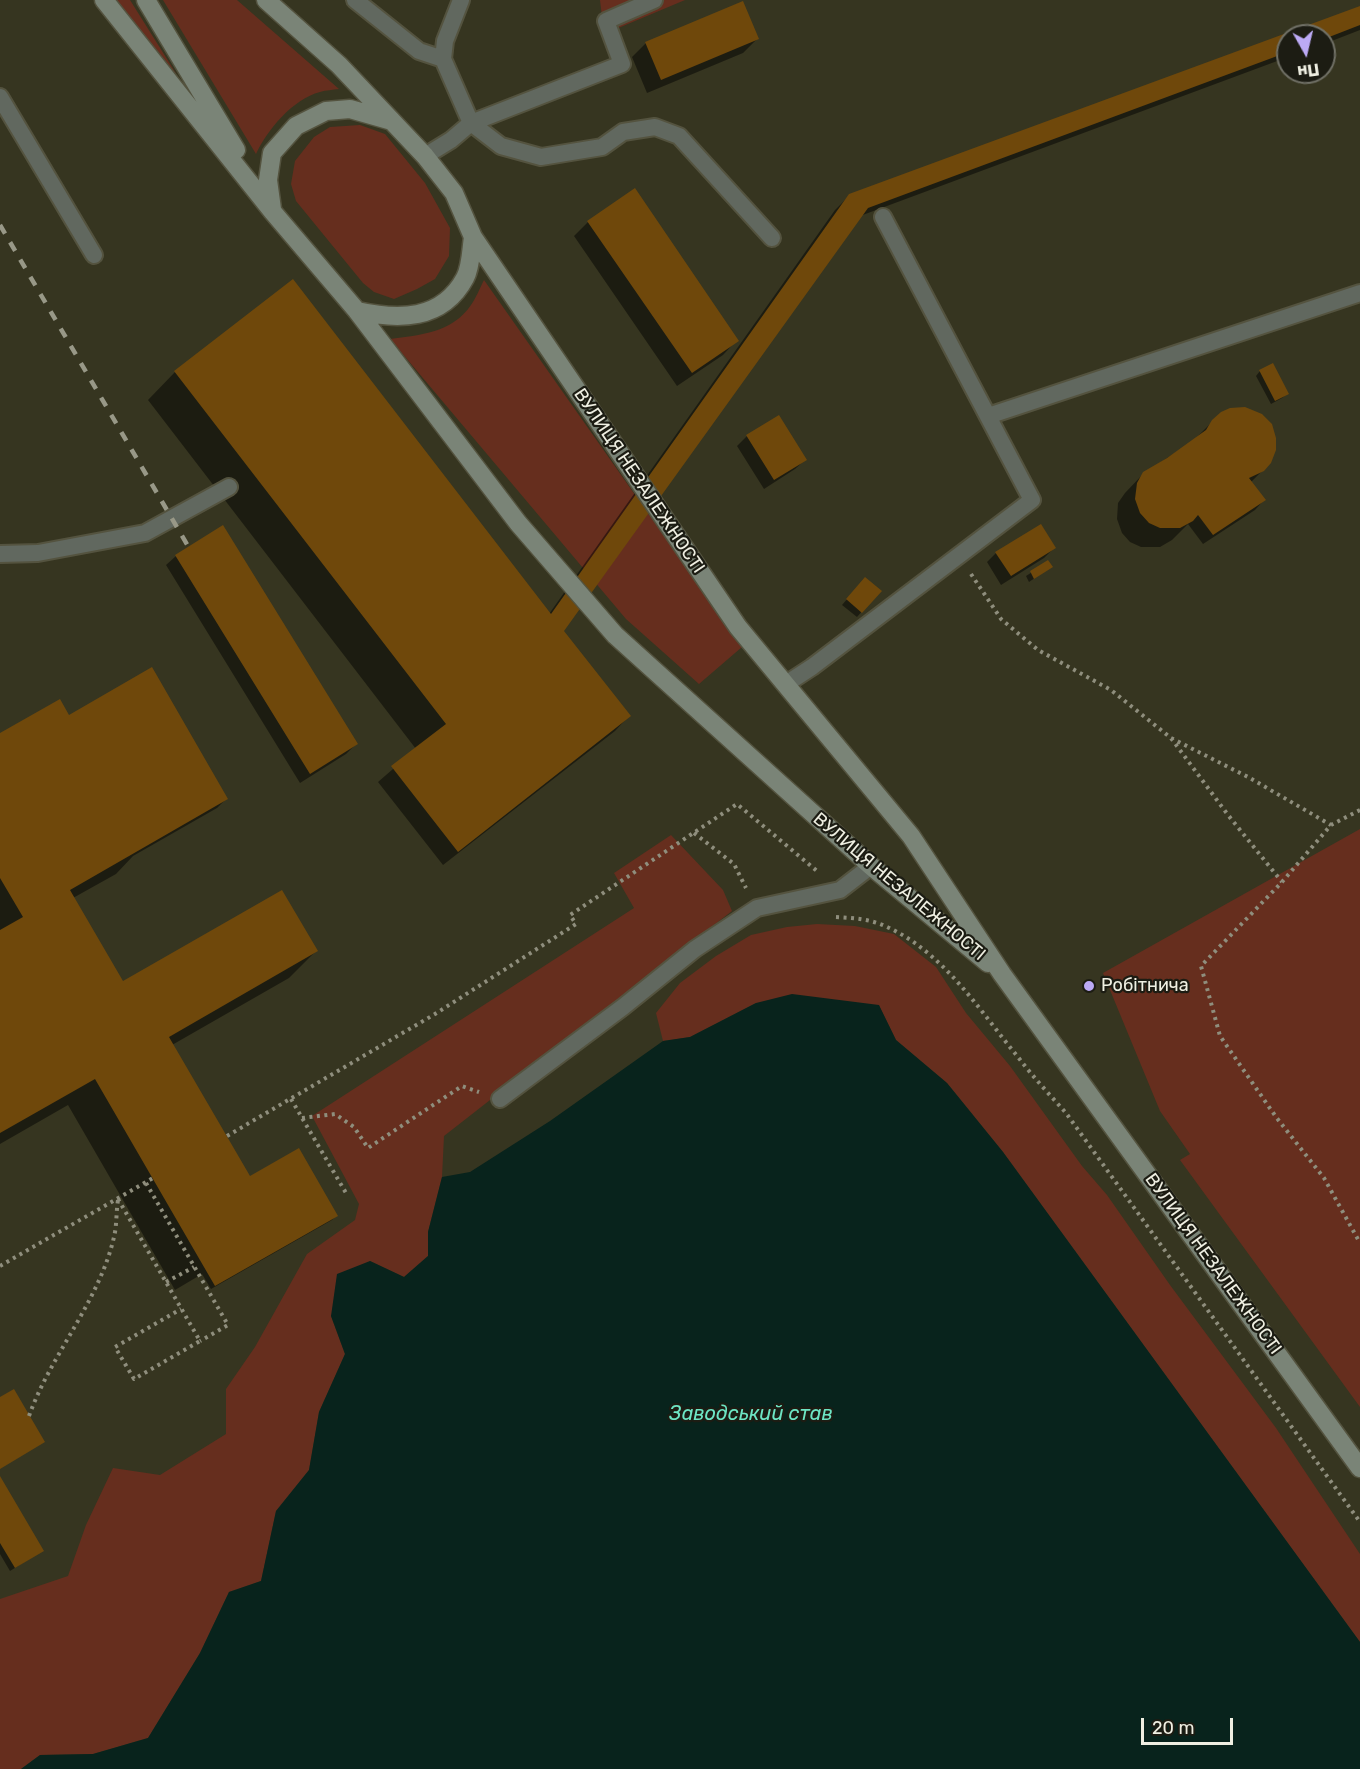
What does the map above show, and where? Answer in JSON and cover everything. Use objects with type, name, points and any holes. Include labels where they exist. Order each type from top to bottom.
[{"type":"main road","points":[[104,0],[272,211]]},
{"type":"main road","points":[[146,0],[272,211]]},
{"type":"main road","name":"ВУЛИЦЯ НЕЗАЛЕЖНОСТІ","points":[[266,0],[339,65],[425,156],[454,193],[473,237],[738,627],[911,836],[1002,974],[1360,1468]]},
{"type":"main road","points":[[272,211],[268,180],[272,153],[296,126],[326,111],[350,109],[392,121]]},
{"type":"main road","name":"ВУЛИЦЯ НЕЗАЛЕЖНОСТІ","points":[[272,211],[357,311],[518,523],[615,635],[871,866],[1002,974]]},
{"type":"main road","points":[[357,311],[401,318],[427,312],[453,297],[466,276],[473,237]]},
{"type":"lane","points":[[355,0],[419,51],[443,59]]},
{"type":"lane","points":[[461,0],[445,41],[443,59],[471,123],[501,146],[541,158],[602,147],[623,132],[655,127],[679,136],[772,238]]},
{"type":"lane","points":[[425,156],[451,140],[471,123],[622,64],[606,21],[654,0]]},
{"type":"lane","points":[[0,97],[94,255]]},
{"type":"lane","points":[[786,684],[812,667],[1032,500],[883,217]]},
{"type":"lane","points":[[988,416],[1360,293]]},
{"type":"lane","points":[[0,554],[39,553],[145,532],[229,487]]},
{"type":"lane","points":[[500,1099],[623,1007],[695,949],[757,908],[840,890],[871,866]]},
{"type":"path","points":[[958,556],[1001,619],[1038,650],[1111,690],[1171,738],[1248,777],[1331,825]]},
{"type":"path","points":[[1171,738],[1228,815],[1282,882]]},
{"type":"path","points":[[227,1136],[435,1014],[576,924],[570,915],[737,804],[840,890]]},
{"type":"path","points":[[1360,810],[1331,825],[1282,882],[1201,966],[1220,1036],[1276,1117],[1324,1178],[1360,1243]]},
{"type":"path","points":[[694,833],[734,864],[757,908]]},
{"type":"path","points":[[826,917],[859,918],[885,926],[915,944],[940,963],[975,1001],[1066,1113],[1360,1522]]},
{"type":"path","points":[[302,1118],[335,1114],[354,1126],[368,1148],[462,1086],[500,1099]]},
{"type":"path","points":[[291,1099],[346,1193]]},
{"type":"path","points":[[0,1266],[153,1178]]},
{"type":"path","points":[[146,1183],[228,1325],[134,1379],[115,1347],[181,1309]]},
{"type":"path","points":[[118,1199],[200,1341]]},
{"type":"path","points":[[29,1416],[37,1393],[77,1324],[101,1274],[114,1237],[118,1199]]},
{"type":"path","points":[[166,1282],[194,1267]]},
{"type":"shaded area","points":[[116,0],[130,0],[177,75]]},
{"type":"shaded area","points":[[163,0],[237,0],[339,89],[322,91],[300,101],[291,108],[267,135],[256,154]]},
{"type":"shaded area","points":[[600,0],[685,0],[604,34]]},
{"type":"shaded area","points":[[360,125],[385,134],[425,183],[450,228],[449,256],[435,279],[394,299],[374,292],[363,283],[296,201],[291,184],[295,161],[314,137],[330,127]]},
{"type":"shaded area","points":[[484,280],[742,647],[699,684],[626,619],[390,339],[435,331],[455,322],[471,305]]},
{"type":"shaded area","points":[[1360,829],[1360,1407],[1180,1160],[1190,1154],[1160,1111],[1103,973]]},
{"type":"shaded area","points":[[671,835],[723,890],[732,911],[444,1136],[442,1177],[428,1232],[428,1256],[404,1277],[370,1261],[331,1316],[345,1354],[319,1412],[309,1470],[276,1511],[261,1581],[229,1592],[200,1653],[148,1738],[93,1754],[40,1755],[21,1769],[0,1769],[0,1599],[68,1576],[86,1525],[113,1468],[160,1475],[226,1434],[226,1389],[255,1347],[307,1254],[355,1220],[359,1204],[312,1116],[634,908],[614,873]]},
{"type":"shaded area","points":[[817,924],[855,926],[894,934],[936,967],[966,1013],[1010,1066],[1082,1166],[1107,1195],[1170,1285],[1276,1428],[1360,1554],[1360,1642],[1003,1152],[947,1083],[896,1040],[879,1006],[756,1003],[690,1037],[663,1041],[656,1013],[680,983],[716,956],[751,935],[787,927]]},
{"type":"water","name":"Заводський став","points":[[792,994],[879,1005],[896,1040],[947,1083],[1003,1152],[1360,1642],[1360,1769],[21,1769],[40,1755],[93,1754],[148,1738],[200,1653],[229,1592],[261,1581],[276,1511],[309,1470],[319,1412],[345,1354],[331,1316],[337,1274],[370,1261],[404,1277],[428,1256],[428,1232],[442,1177],[470,1172],[550,1121],[663,1041],[690,1037],[756,1003]]},
{"type":"building","points":[[743,1],[759,39],[661,80],[645,42]]},
{"type":"building","points":[[1360,6],[1360,25],[1336,34],[1336,24],[1311,24]]},
{"type":"building","points":[[1276,37],[1276,56],[868,208],[564,631],[631,716],[458,852],[391,766],[446,724],[174,371],[293,279],[551,614],[849,194]]},
{"type":"building","points":[[635,188],[739,341],[692,373],[587,221]]},
{"type":"building","points":[[1273,363],[1289,394],[1275,401],[1259,370]]},
{"type":"building","points":[[1245,407],[1262,414],[1272,424],[1276,438],[1276,450],[1271,463],[1264,471],[1249,478],[1266,500],[1213,535],[1198,515],[1193,521],[1180,528],[1160,528],[1149,523],[1140,513],[1135,499],[1137,483],[1143,472],[1206,430],[1221,412],[1230,408]]},
{"type":"building","points":[[779,415],[807,460],[774,480],[746,435]]},
{"type":"building","points":[[1041,524],[1056,548],[1011,576],[995,552]]},
{"type":"building","points":[[223,525],[358,744],[310,774],[175,555]]},
{"type":"building","points":[[1048,560],[1053,567],[1034,579],[1030,571]]},
{"type":"building","points":[[865,577],[882,591],[862,613],[846,599]]},
{"type":"building","points":[[152,667],[228,799],[70,890],[123,981],[282,890],[318,951],[169,1037],[250,1176],[299,1148],[338,1216],[215,1286],[95,1079],[0,1133],[0,930],[23,917],[0,878],[0,733],[60,699],[69,715]]},
{"type":"building","points":[[14,1389],[45,1442],[0,1469],[0,1397]]},
{"type":"building","points":[[0,1476],[44,1551],[15,1568],[0,1543]]},
{"type":"railway","points":[[0,225],[188,546]]},
{"type":"place","name":"Робітнича","points":[[1089,986]]}]
